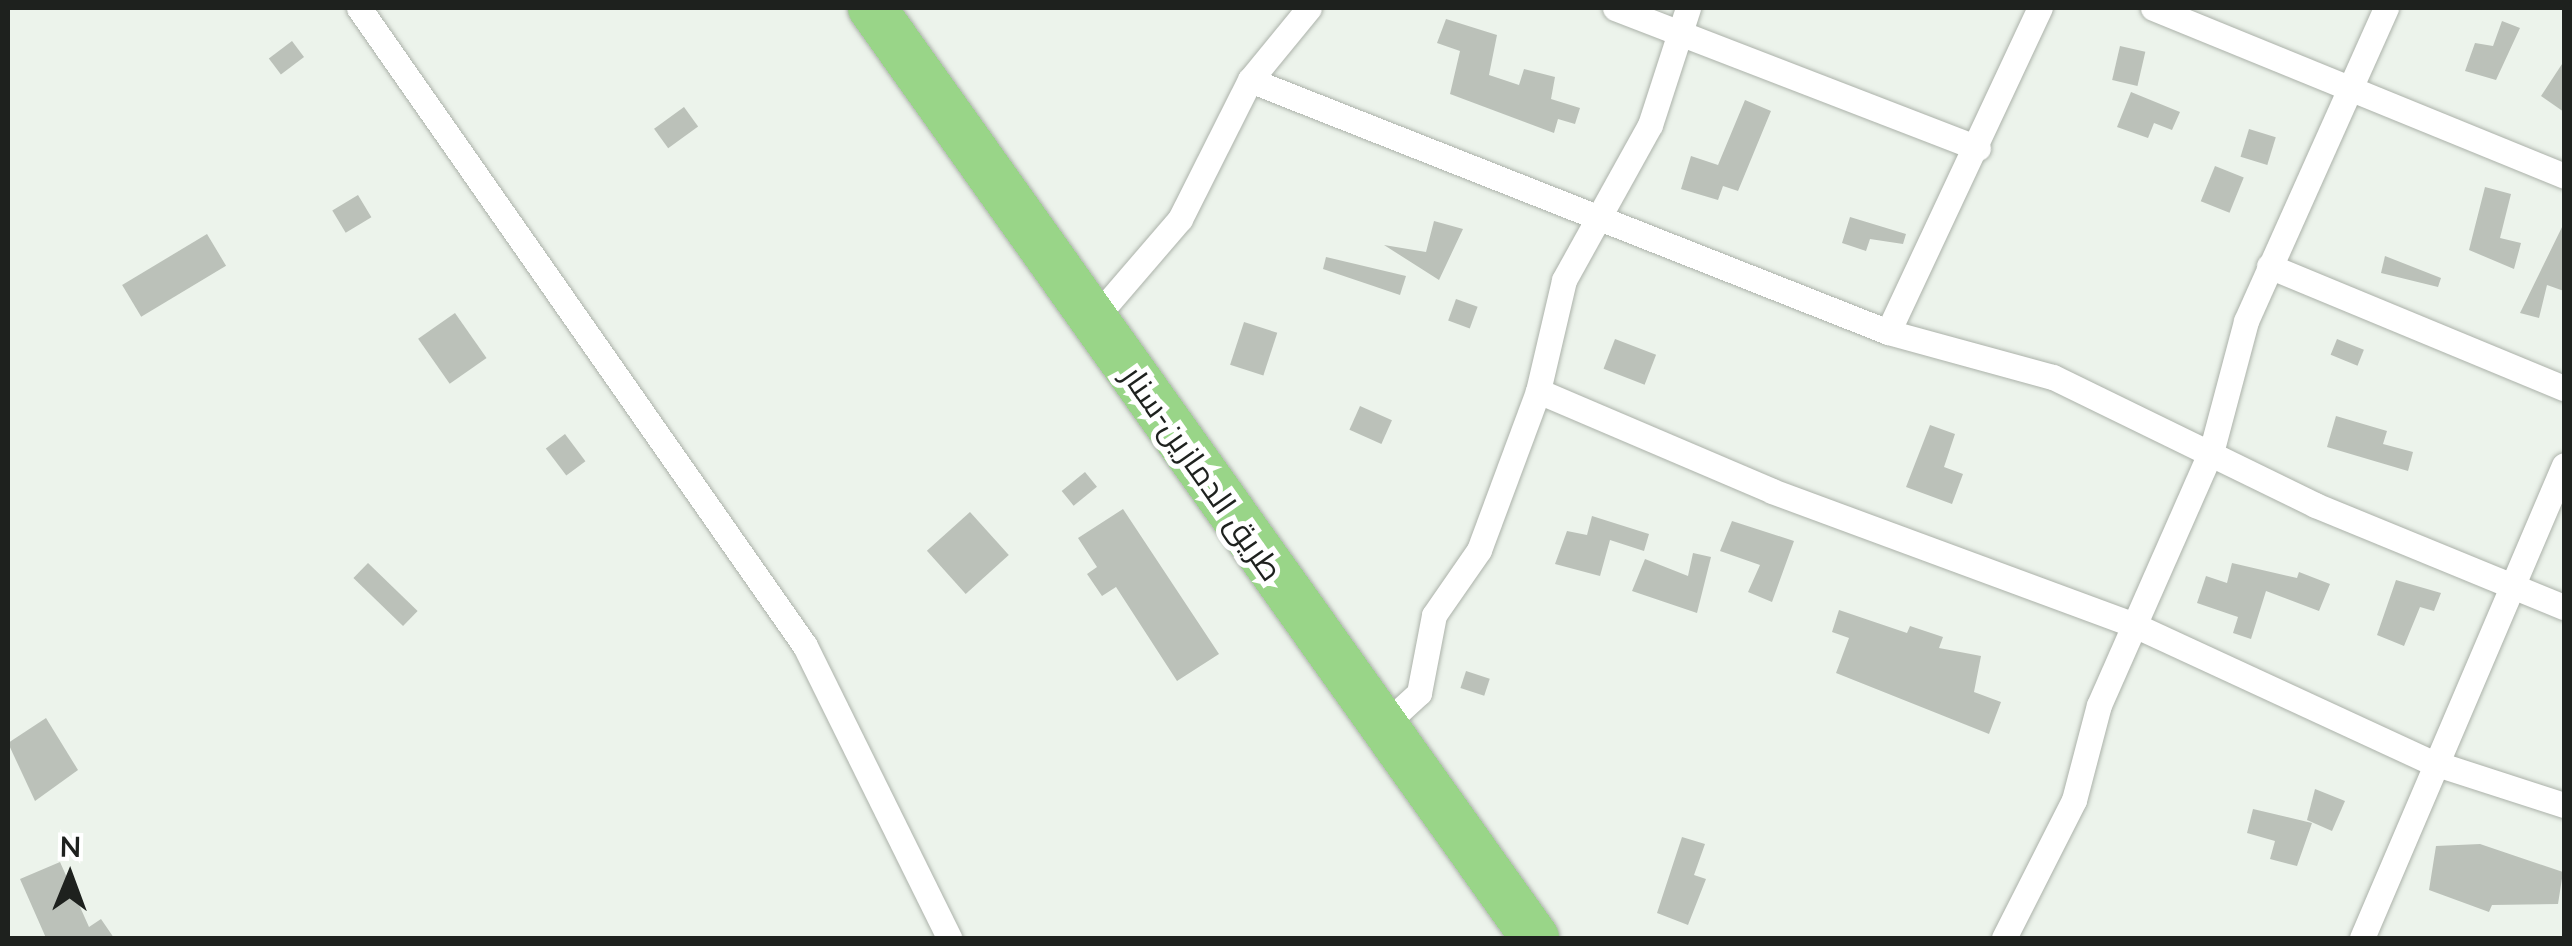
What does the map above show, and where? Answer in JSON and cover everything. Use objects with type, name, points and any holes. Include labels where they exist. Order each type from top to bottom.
[{"type":"highway","name":"طريق الدمازين-سنار","points":[[872,8],[1534,938]]},
{"type":"street","points":[[359,8],[805,646],[948,938]]},
{"type":"street","points":[[1094,319],[1180,219],[1250,80],[1309,8]]},
{"type":"street","points":[[1615,8],[1978,148]]},
{"type":"street","points":[[1383,726],[1419,692],[1434,615],[1480,550],[1538,391],[1564,280],[1650,125],[1688,8]]},
{"type":"street","points":[[1888,332],[1978,148],[2040,8]]},
{"type":"street","points":[[2153,8],[2564,176]]},
{"type":"street","points":[[2004,938],[2074,800],[2099,705],[2212,449],[2246,321],[2346,89],[2386,8]]},
{"type":"street","points":[[1250,80],[1594,220],[1888,332],[2053,377],[2212,449],[2315,505],[2564,607]]},
{"type":"street","points":[[2269,266],[2564,388]]},
{"type":"street","points":[[1538,391],[1772,490],[2132,624],[2431,762],[2564,805]]},
{"type":"street","points":[[2362,938],[2431,762],[2516,588],[2564,465]]},
{"type":"building","points":[[1446,19],[1497,35],[1489,75],[1519,85],[1524,69],[1555,77],[1551,99],[1580,108],[1575,124],[1558,119],[1554,133],[1450,94],[1460,51],[1437,43]]},
{"type":"building","points":[[2502,21],[2520,28],[2496,80],[2465,71],[2475,43],[2493,46]]},
{"type":"building","points":[[292,41],[304,57],[281,74],[269,58]]},
{"type":"building","points":[[2120,46],[2145,52],[2137,86],[2112,80]]},
{"type":"building","points":[[2564,61],[2564,112],[2541,96]]},
{"type":"building","points":[[2131,92],[2180,112],[2172,130],[2154,123],[2148,138],[2117,127]]},
{"type":"building","points":[[1745,100],[1771,111],[1738,191],[1723,186],[1718,200],[1681,189],[1691,156],[1718,165]]},
{"type":"building","points":[[684,107],[698,126],[668,148],[654,129]]},
{"type":"building","points":[[2249,129],[2276,137],[2267,165],[2241,157]]},
{"type":"building","points":[[2215,166],[2244,178],[2230,213],[2201,201]]},
{"type":"building","points":[[2485,187],[2511,194],[2500,238],[2521,243],[2514,269],[2469,250]]},
{"type":"building","points":[[358,195],[371,217],[346,233],[332,210]]},
{"type":"building","points":[[1850,217],[1906,234],[1903,244],[1870,239],[1866,251],[1842,243]]},
{"type":"building","points":[[1434,221],[1463,229],[1439,280],[1384,245],[1426,252]]},
{"type":"building","points":[[2564,223],[2564,291],[2547,285],[2539,318],[2520,313]]},
{"type":"building","points":[[207,234],[226,266],[141,317],[122,285]]},
{"type":"building","points":[[2385,256],[2441,278],[2438,287],[2381,273]]},
{"type":"building","points":[[1326,257],[1406,276],[1400,295],[1323,269]]},
{"type":"building","points":[[1456,299],[1478,307],[1470,328],[1448,321]]},
{"type":"building","points":[[455,313],[487,358],[450,384],[418,339]]},
{"type":"building","points":[[1244,322],[1277,333],[1263,376],[1230,365]]},
{"type":"building","points":[[1615,339],[1656,355],[1645,385],[1604,369]]},
{"type":"building","points":[[2337,339],[2364,350],[2358,366],[2331,355]]},
{"type":"building","points":[[1360,406],[1392,420],[1381,444],[1349,430]]},
{"type":"building","points":[[2336,416],[2387,431],[2383,444],[2413,452],[2408,471],[2327,447]]},
{"type":"building","points":[[1930,425],[1955,434],[1944,467],[1963,474],[1952,504],[1906,487]]},
{"type":"building","points":[[565,434],[585,461],[566,476],[546,448]]},
{"type":"building","points":[[1085,472],[1097,487],[1074,506],[1062,491]]},
{"type":"building","points":[[1123,509],[1219,654],[1177,681],[1116,587],[1102,596],[1087,574],[1097,567],[1078,538]]},
{"type":"building","points":[[970,512],[1009,555],[966,594],[927,551]]},
{"type":"building","points":[[1592,516],[1649,534],[1644,551],[1610,540],[1600,576],[1555,564],[1567,531],[1587,535]]},
{"type":"building","points":[[1732,521],[1794,541],[1772,602],[1748,592],[1760,565],[1720,551]]},
{"type":"building","points":[[1693,553],[1711,557],[1697,613],[1632,591],[1645,559],[1688,576]]},
{"type":"building","points":[[368,563],[418,611],[403,626],[353,578]]},
{"type":"building","points":[[2232,563],[2297,578],[2299,572],[2330,584],[2319,611],[2266,591],[2251,639],[2233,633],[2238,617],[2197,603],[2206,576],[2227,583]]},
{"type":"building","points":[[2396,580],[2441,593],[2434,611],[2420,607],[2404,646],[2377,635]]},
{"type":"building","points":[[1839,610],[1907,633],[1910,626],[1943,637],[1939,648],[1981,656],[1974,692],[2001,702],[1989,734],[1836,673],[1849,638],[1832,632]]},
{"type":"building","points":[[1466,671],[1490,679],[1484,696],[1460,688]]},
{"type":"building","points":[[46,718],[78,770],[35,801],[8,743]]},
{"type":"building","points":[[2315,789],[2345,801],[2332,831],[2307,820]]},
{"type":"building","points":[[2253,809],[2312,823],[2297,866],[2270,859],[2275,841],[2247,833]]},
{"type":"building","points":[[1682,837],[1705,844],[1694,875],[1706,879],[1688,925],[1657,913]]},
{"type":"building","points":[[2480,844],[2563,872],[2558,904],[2492,905],[2489,912],[2429,890],[2436,846]]},
{"type":"building","points":[[60,862],[89,927],[101,919],[114,938],[46,938],[20,879]]}]
